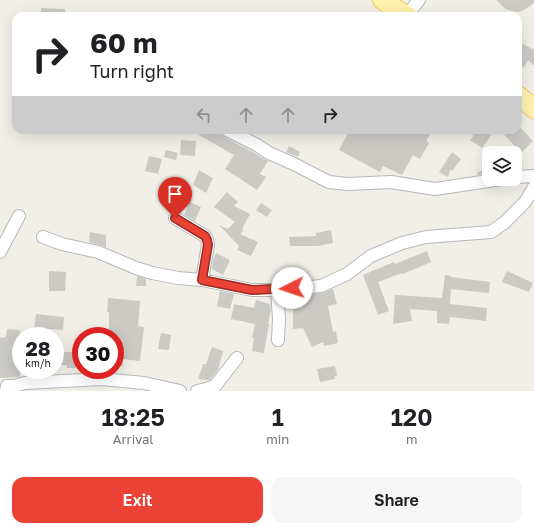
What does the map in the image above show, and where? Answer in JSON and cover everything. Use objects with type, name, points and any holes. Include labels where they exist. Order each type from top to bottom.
[{"type":"main road","points":[[382,0],[402,12]]},
{"type":"main road","points":[[522,99],[534,109]]},
{"type":"street","points":[[411,12],[419,0]]},
{"type":"street","points":[[235,134],[269,153],[329,182],[348,184],[392,182],[436,189],[482,182]]},
{"type":"street","points":[[522,177],[534,176]]},
{"type":"street","points":[[43,237],[62,244],[98,252],[152,273],[178,278],[202,280],[252,290],[277,290],[321,286],[347,274],[371,256],[402,243],[426,237],[491,232],[504,223],[525,202],[534,187]]},
{"type":"street","points":[[0,252],[19,216]]},
{"type":"street","points":[[175,218],[205,236],[207,240],[208,245],[202,280]]},
{"type":"street","points":[[277,290],[278,340]]},
{"type":"street","points":[[197,391],[215,386],[237,358]]},
{"type":"street","points":[[4,386],[38,382],[102,380],[144,382],[180,391]]},
{"type":"building","points":[[496,0],[534,0],[534,3],[518,12],[506,9]]},
{"type":"building","points":[[41,8],[65,9],[65,12],[41,12]]},
{"type":"building","points":[[522,43],[534,50],[534,66],[528,60],[524,68],[522,67]]},
{"type":"building","points":[[522,129],[533,141],[522,152],[522,146],[515,146],[504,134],[522,134]]},
{"type":"building","points":[[197,134],[221,134],[268,161],[260,174],[266,177],[257,190],[225,169],[234,155]]},
{"type":"building","points":[[348,134],[430,134],[426,141],[429,143],[420,159],[413,155],[402,175],[383,166],[380,172],[339,150]]},
{"type":"building","points":[[472,134],[492,134],[482,148],[470,140],[474,136]]},
{"type":"building","points":[[181,140],[196,141],[195,156],[180,155]]},
{"type":"building","points":[[289,146],[300,152],[298,157],[286,152]]},
{"type":"building","points":[[166,150],[178,153],[176,160],[164,157]]},
{"type":"building","points":[[452,152],[461,159],[452,171],[450,170],[448,177],[439,172]]},
{"type":"building","points":[[149,156],[162,159],[158,174],[145,171]]},
{"type":"building","points":[[199,170],[213,178],[206,193],[193,185]]},
{"type":"building","points":[[482,170],[482,174],[478,175],[477,173]]},
{"type":"building","points":[[227,192],[238,202],[234,206],[250,214],[242,229],[244,230],[240,234],[258,242],[251,256],[237,250],[239,246],[219,225],[228,229],[235,222],[214,207]]},
{"type":"building","points":[[190,202],[201,207],[195,221],[184,215]]},
{"type":"building","points":[[261,203],[272,210],[267,217],[256,210]]},
{"type":"building","points":[[331,230],[333,243],[318,246],[290,246],[289,237],[316,236],[316,233]]},
{"type":"building","points":[[90,232],[106,235],[106,247],[89,242]]},
{"type":"building","points":[[427,251],[431,262],[403,274],[402,273],[378,282],[389,311],[378,315],[363,275],[394,262],[395,264]]},
{"type":"building","points":[[216,253],[230,260],[223,275],[212,269],[213,260]]},
{"type":"building","points":[[49,271],[66,272],[65,291],[49,291]]},
{"type":"building","points":[[507,271],[533,283],[529,292],[502,282]]},
{"type":"building","points":[[445,275],[490,282],[489,293],[451,289],[450,304],[487,308],[486,321],[450,317],[449,324],[437,323],[437,311],[410,309],[412,321],[393,324],[395,295],[442,298]]},
{"type":"building","points":[[137,276],[146,279],[146,286],[136,286]]},
{"type":"building","points":[[333,289],[337,304],[328,306],[333,332],[336,331],[338,343],[324,346],[323,342],[312,347],[303,328],[293,329],[293,307],[287,307],[287,297],[322,293]]},
{"type":"building","points":[[220,291],[234,294],[230,309],[217,306]]},
{"type":"building","points":[[108,298],[140,301],[138,326],[144,327],[140,361],[124,359],[124,327],[109,327],[109,312],[107,312]]},
{"type":"building","points":[[256,300],[270,304],[271,310],[264,353],[252,351],[254,338],[252,338],[255,324],[231,319],[234,304],[254,308]]},
{"type":"building","points":[[36,314],[64,317],[63,327],[34,327]]},
{"type":"building","points":[[7,329],[12,329],[12,377],[0,378],[0,338],[6,337]]},
{"type":"building","points":[[161,333],[171,335],[169,350],[158,349]]},
{"type":"building","points":[[212,347],[223,351],[218,370],[210,380],[198,379],[203,364],[206,364]]},
{"type":"building","points":[[64,352],[72,352],[72,368],[67,368],[67,365],[64,365]]},
{"type":"building","points":[[335,366],[337,376],[334,376],[335,379],[320,382],[317,369]]},
{"type":"route","points":[[175,218],[205,236],[207,240],[208,245],[202,280],[252,290],[277,290],[292,288]]}]
